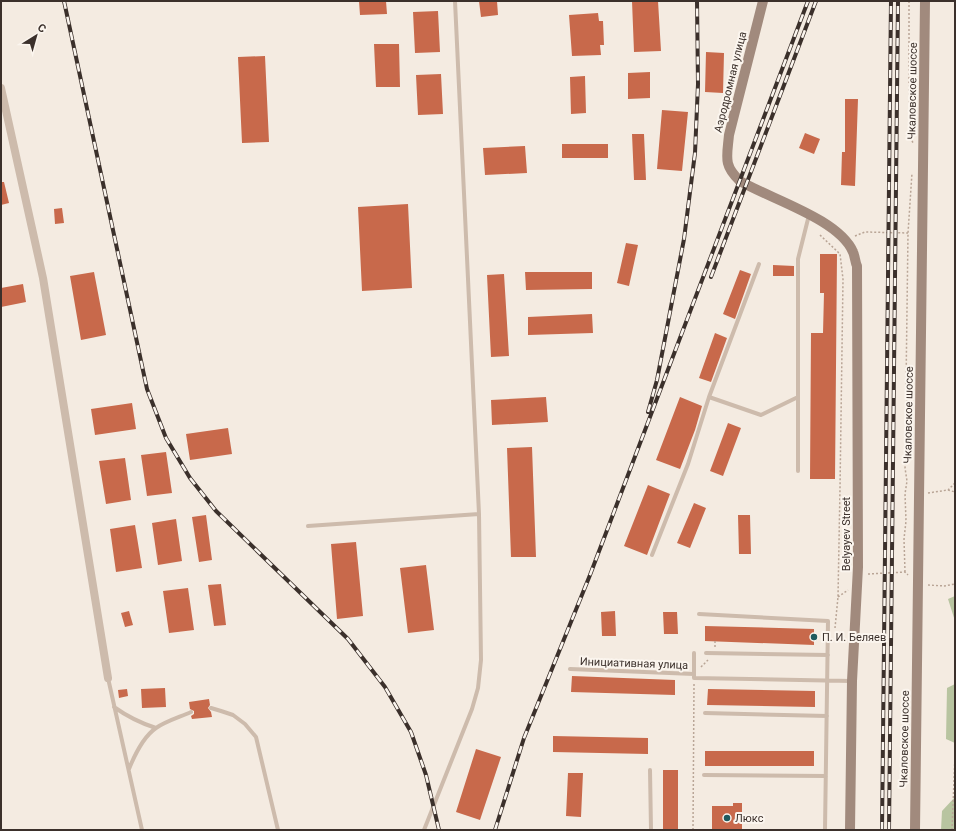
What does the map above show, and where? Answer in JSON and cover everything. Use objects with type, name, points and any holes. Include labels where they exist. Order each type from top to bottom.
[{"type":"street","name":"Аэродромная улица","points":[[764,1],[728,135],[728,166],[731,173],[746,185],[809,215]]},
{"type":"street","name":"Чкаловское шоссе","points":[[915,830],[925,1]]},
{"type":"street","points":[[1,88],[43,278],[108,678]]},
{"type":"street","name":"Belyayev Street","points":[[809,215],[828,225],[845,240],[853,251],[857,266],[858,582],[852,681],[850,830]]},
{"type":"lane","points":[[424,830],[472,709],[480,675],[482,646],[479,514],[455,1]]},
{"type":"lane","points":[[798,471],[798,259],[809,215]]},
{"type":"lane","points":[[652,555],[688,464],[709,397],[759,264]]},
{"type":"lane","points":[[709,397],[761,415],[798,397]]},
{"type":"lane","points":[[308,526],[479,514]]},
{"type":"lane","points":[[699,614],[828,621],[825,830]]},
{"type":"lane","points":[[706,652],[828,655]]},
{"type":"lane","points":[[694,653],[694,676]]},
{"type":"lane","name":"Инициативная улица","points":[[570,670],[852,681]]},
{"type":"lane","points":[[108,678],[142,830]]},
{"type":"lane","points":[[114,707],[127,716],[156,728]]},
{"type":"lane","points":[[211,708],[221,710],[232,715],[245,724],[256,737],[278,830]]},
{"type":"lane","points":[[129,770],[136,753],[144,740],[156,728],[191,712]]},
{"type":"lane","points":[[705,713],[827,716]]},
{"type":"lane","points":[[650,770],[650,830]]},
{"type":"lane","points":[[704,775],[826,776]]},
{"type":"path","points":[[909,1],[909,89],[911,138],[914,144]]},
{"type":"path","points":[[913,166],[908,233],[906,386],[908,410],[905,468],[907,481],[905,494],[906,521],[904,539],[905,572],[918,585],[944,586],[955,584]]},
{"type":"path","points":[[845,240],[865,232],[908,233]]},
{"type":"path","points":[[820,235],[840,254],[843,279],[838,597],[835,628]]},
{"type":"path","points":[[948,490],[955,483]]},
{"type":"path","points":[[905,494],[919,494],[948,490],[955,492]]},
{"type":"path","points":[[838,597],[867,574],[905,572]]},
{"type":"path","points":[[693,830],[694,676],[716,653]]},
{"type":"path","points":[[952,830],[955,756]]},
{"type":"green space","points":[[955,596],[955,621],[948,599]]},
{"type":"green space","points":[[955,684],[955,743],[946,739],[947,688]]},
{"type":"green space","points":[[955,797],[955,830],[941,830],[942,811]]},
{"type":"building","points":[[359,1],[386,1],[387,14],[360,15]]},
{"type":"building","points":[[479,1],[497,1],[498,15],[481,17]]},
{"type":"building","points":[[632,1],[658,1],[661,51],[634,52]]},
{"type":"building","points":[[438,11],[440,52],[415,53],[413,12]]},
{"type":"building","points":[[598,13],[599,21],[603,21],[604,45],[600,45],[601,55],[572,56],[569,15]]},
{"type":"building","points":[[374,44],[399,44],[400,87],[376,87]]},
{"type":"building","points":[[706,52],[724,53],[723,93],[705,92]]},
{"type":"building","points":[[265,56],[269,142],[242,143],[238,57]]},
{"type":"building","points":[[650,72],[650,98],[628,99],[628,73]]},
{"type":"building","points":[[441,74],[443,114],[418,115],[416,75]]},
{"type":"building","points":[[585,76],[586,113],[571,114],[570,77]]},
{"type":"building","points":[[845,99],[858,99],[855,186],[841,185],[842,152],[845,152]]},
{"type":"building","points":[[662,110],[688,112],[682,171],[657,169]]},
{"type":"building","points":[[805,133],[820,139],[814,154],[799,148]]},
{"type":"building","points":[[632,134],[644,134],[646,180],[634,180]]},
{"type":"building","points":[[562,144],[608,144],[608,158],[562,158]]},
{"type":"building","points":[[525,146],[527,173],[485,175],[483,148]]},
{"type":"building","points":[[1,182],[4,182],[9,203],[1,205]]},
{"type":"building","points":[[408,204],[412,288],[362,291],[358,207]]},
{"type":"building","points":[[62,208],[64,223],[55,224],[54,209]]},
{"type":"building","points":[[626,243],[638,245],[629,286],[617,283]]},
{"type":"building","points":[[820,254],[837,254],[835,479],[810,479],[811,333],[823,333],[824,293],[820,293]]},
{"type":"building","points":[[773,265],[794,266],[794,276],[773,276]]},
{"type":"building","points":[[740,270],[751,274],[735,319],[723,314]]},
{"type":"building","points":[[94,272],[106,335],[81,340],[70,276]]},
{"type":"building","points":[[525,272],[592,272],[592,289],[526,290]]},
{"type":"building","points":[[504,274],[509,356],[491,357],[487,275]]},
{"type":"building","points":[[23,284],[26,302],[1,307],[1,288]]},
{"type":"building","points":[[592,314],[593,333],[528,335],[528,317]]},
{"type":"building","points":[[715,333],[727,338],[711,382],[699,378]]},
{"type":"building","points":[[546,397],[548,422],[492,425],[491,400]]},
{"type":"building","points":[[680,397],[702,406],[695,430],[680,469],[656,460]]},
{"type":"building","points":[[132,403],[136,429],[95,435],[91,409]]},
{"type":"building","points":[[728,423],[741,428],[723,476],[710,471]]},
{"type":"building","points":[[228,428],[232,454],[190,460],[186,434]]},
{"type":"building","points":[[532,447],[536,557],[511,557],[507,448]]},
{"type":"building","points":[[166,452],[172,493],[147,496],[141,455]]},
{"type":"building","points":[[125,458],[131,500],[106,504],[99,461]]},
{"type":"building","points":[[648,485],[670,494],[647,555],[624,546]]},
{"type":"building","points":[[694,503],[706,508],[690,548],[677,543]]},
{"type":"building","points":[[206,515],[212,560],[199,562],[192,517]]},
{"type":"building","points":[[738,515],[750,515],[751,554],[739,554]]},
{"type":"building","points":[[176,519],[182,561],[158,565],[152,523]]},
{"type":"building","points":[[135,525],[142,568],[116,572],[110,529]]},
{"type":"building","points":[[356,542],[363,616],[337,619],[331,544]]},
{"type":"building","points":[[426,565],[434,630],[408,633],[400,568]]},
{"type":"building","points":[[221,584],[226,625],[214,626],[208,585]]},
{"type":"building","points":[[188,588],[194,630],[169,633],[163,591]]},
{"type":"building","points":[[129,611],[133,625],[125,627],[121,613]]},
{"type":"building","points":[[615,611],[616,636],[602,636],[601,612]]},
{"type":"building","points":[[663,612],[677,612],[678,634],[664,634]]},
{"type":"building","points":[[705,626],[814,629],[814,645],[705,641]]},
{"type":"building","points":[[572,676],[675,680],[675,695],[571,692]]},
{"type":"building","points":[[165,688],[166,707],[142,708],[141,689]]},
{"type":"building","points":[[127,689],[128,696],[119,698],[118,690]]},
{"type":"building","points":[[708,689],[815,691],[815,707],[707,705]]},
{"type":"building","points":[[209,699],[210,705],[208,708],[212,717],[192,719],[191,716],[194,714],[194,711],[190,709],[189,702]]},
{"type":"building","points":[[553,736],[648,738],[648,754],[553,752]]},
{"type":"building","points":[[476,749],[501,757],[480,820],[456,812]]},
{"type":"building","points":[[705,751],[814,751],[814,766],[705,766]]},
{"type":"building","points":[[663,770],[678,770],[678,830],[663,830]]},
{"type":"building","points":[[568,773],[583,773],[581,817],[566,816]]},
{"type":"building","name":"Люкс","points":[[733,803],[742,803],[742,829],[712,829],[712,806],[733,806]]},
{"type":"railway","points":[[64,1],[147,389],[166,438],[190,478],[216,511],[348,639],[385,687],[411,732],[426,775],[439,830]]},
{"type":"railway","points":[[648,412],[657,380],[684,239],[695,153],[698,84],[697,1]]},
{"type":"railway","points":[[495,830],[524,738],[590,575],[808,1]]},
{"type":"railway","points":[[711,277],[816,1]]},
{"type":"railway","points":[[882,830],[891,1]]},
{"type":"railway","points":[[889,830],[898,1]]},
{"type":"place","name":"П. И. Беляев","points":[[814,637]]},
{"type":"place","name":"Люкс","points":[[727,818]]}]
